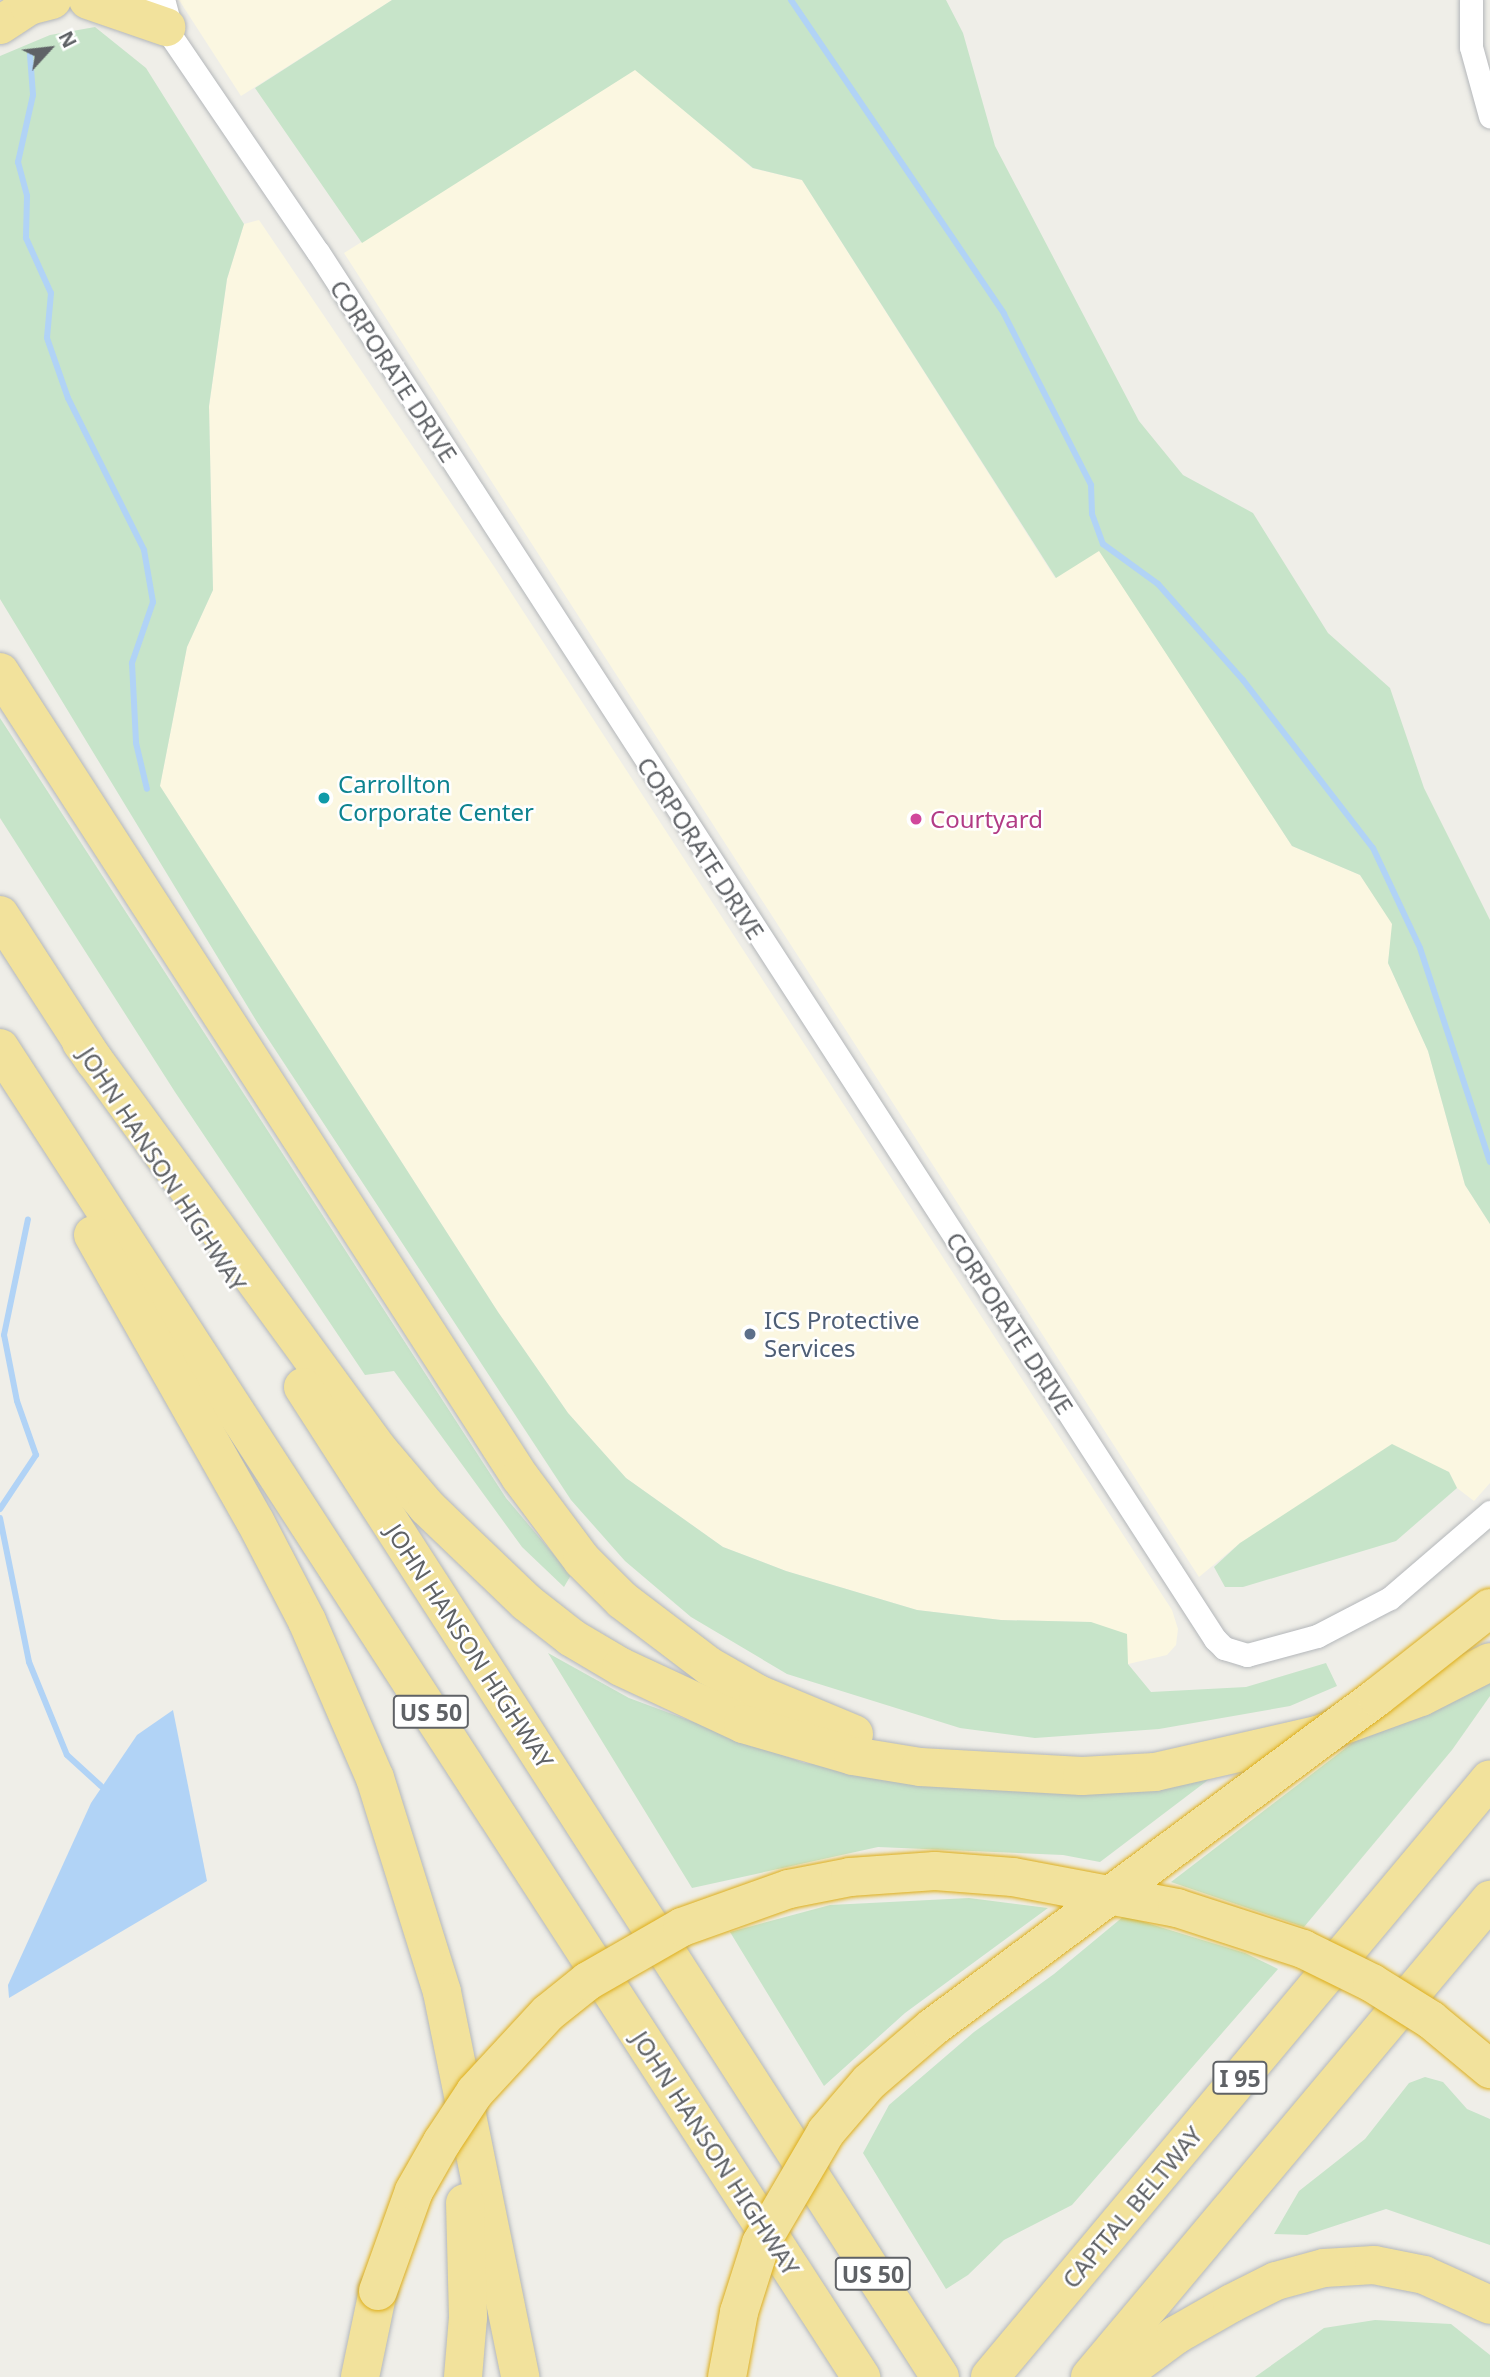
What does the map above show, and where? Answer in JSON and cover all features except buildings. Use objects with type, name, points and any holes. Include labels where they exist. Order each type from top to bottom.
[{"type":"highway","points":[[0,25],[29,6],[52,0]]},
{"type":"highway","points":[[88,0],[157,9]]},
{"type":"highway","points":[[0,672],[520,1477],[582,1560],[665,1634],[758,1694],[865,1738],[1019,1772]]},
{"type":"highway","name":"JOHN HANSON HIGHWAY","points":[[0,915],[940,2377]]},
{"type":"highway","points":[[81,1042],[378,1449],[427,1507],[526,1602],[621,1667],[743,1724],[853,1756],[920,1767],[1082,1776],[1155,1772],[1223,1760],[1330,1730],[1421,1697],[1490,1662]]},
{"type":"highway","name":"JOHN HANSON HIGHWAY","points":[[0,1048],[861,2377]]},
{"type":"highway","points":[[0,1070],[307,1621],[351,1718],[399,1843],[442,1992],[520,2377]]},
{"type":"highway","points":[[727,2377],[739,2312],[761,2243],[826,2132],[869,2082],[933,2027],[1377,1697],[1490,1608]]},
{"type":"highway","name":"CAPITAL BELTWAY","points":[[990,2377],[1490,1779]]},
{"type":"highway","points":[[360,2377],[377,2291],[414,2191],[475,2092],[548,2013],[599,1974],[682,1927],[789,1889],[850,1877],[934,1871],[1013,1877],[1177,1908],[1303,1949],[1371,1983],[1431,2020],[1490,2069]]},
{"type":"highway","points":[[1090,2377],[1490,1900]]},
{"type":"highway","points":[[442,1992],[467,2219],[463,2377]]},
{"type":"highway","points":[[1119,2377],[1176,2335],[1233,2303],[1276,2281],[1324,2268],[1374,2265],[1424,2275],[1490,2305]]},
{"type":"street","points":[[1471,0],[1471,47],[1490,116]]},
{"type":"street","name":"CORPORATE DRIVE","points":[[157,9],[318,252],[1215,1639],[1234,1653],[1278,1649],[1317,1636],[1390,1598],[1490,1511]]},
{"type":"shaded area","points":[[179,0],[392,0],[241,96]]},
{"type":"shaded area","points":[[636,69],[752,168],[802,180],[1055,578],[1099,550],[1292,846],[1360,875],[1393,924],[1388,963],[1428,1051],[1465,1185],[1490,1224],[1490,1483],[1474,1501],[1457,1488],[1449,1472],[1435,1467],[1240,1543],[1199,1577],[344,253]]},
{"type":"shaded area","points":[[259,220],[495,568],[1172,1610],[1178,1629],[1176,1645],[1167,1655],[1128,1664],[1091,1622],[1001,1620],[917,1610],[786,1571],[723,1547],[626,1478],[568,1413],[498,1312],[160,786],[187,647],[213,590],[209,407],[227,279],[244,224]]},
{"type":"green space","points":[[392,0],[946,0],[963,33],[995,146],[1139,421],[1183,475],[1253,513],[1328,633],[1390,688],[1424,788],[1490,920],[1490,1224],[1465,1185],[1428,1051],[1388,963],[1392,924],[1360,875],[1292,846],[1099,551],[1056,578],[802,180],[753,168],[635,70],[362,243],[255,88]]},
{"type":"green space","points":[[95,27],[146,68],[244,224],[227,279],[209,406],[213,590],[187,647],[160,786],[498,1312],[568,1413],[626,1478],[723,1547],[786,1571],[917,1610],[1001,1620],[1091,1622],[1127,1634],[1128,1664],[1151,1692],[1246,1687],[1326,1663],[1337,1686],[1290,1706],[1159,1729],[1035,1738],[960,1728],[787,1674],[691,1617],[625,1561],[571,1500],[257,1022],[0,599],[0,56],[50,35]]},
{"type":"green space","points":[[0,718],[506,1498],[571,1575],[564,1587],[522,1547],[394,1371],[365,1375],[175,1092],[0,818]]},
{"type":"green space","points":[[1392,1444],[1449,1472],[1457,1488],[1396,1541],[1243,1587],[1225,1587],[1214,1567],[1240,1543]]},
{"type":"green space","points":[[548,1653],[629,1698],[804,1763],[911,1775],[1212,1777],[1100,1862],[1063,1855],[878,1847],[692,1888]]},
{"type":"green space","points":[[1490,1672],[1490,1696],[1452,1750],[1304,1927],[1171,1882],[1381,1721]]},
{"type":"green space","points":[[969,1898],[1048,1908],[905,2013],[824,2086],[730,1932],[830,1905]]},
{"type":"green space","points":[[1124,1916],[1245,1953],[1278,1969],[1072,2205],[1004,2240],[968,2275],[946,2289],[863,2153],[889,2105],[974,2032],[1054,1974]]},
{"type":"green space","points":[[1425,2077],[1443,2082],[1467,2109],[1490,2119],[1490,2245],[1386,2209],[1307,2235],[1274,2234],[1299,2191],[1365,2139],[1409,2083]]},
{"type":"green space","points":[[1375,2320],[1451,2324],[1490,2355],[1490,2377],[1255,2377],[1324,2328]]},
{"type":"water","points":[[173,1710],[207,1881],[9,1998],[8,1985],[91,1803],[137,1735]]},
{"type":"waterway","points":[[791,0],[1004,314],[1091,485],[1092,514],[1103,544],[1158,584],[1243,680],[1373,848],[1420,948],[1490,1162]]},
{"type":"waterway","points":[[30,55],[33,95],[18,162],[27,196],[26,238],[51,293],[47,338],[68,398],[144,550],[153,602],[132,663],[136,743],[147,789]]},
{"type":"waterway","points":[[0,1509],[36,1455],[17,1401],[4,1335],[28,1219]]},
{"type":"waterway","points":[[0,1518],[29,1662],[67,1755],[101,1786]]},
{"type":"place","name":"Carrollton Corporate Center","points":[[324,798]]},
{"type":"place","name":"Courtyard","points":[[916,819]]},
{"type":"place","name":"ICS Protective Services","points":[[750,1334]]}]
